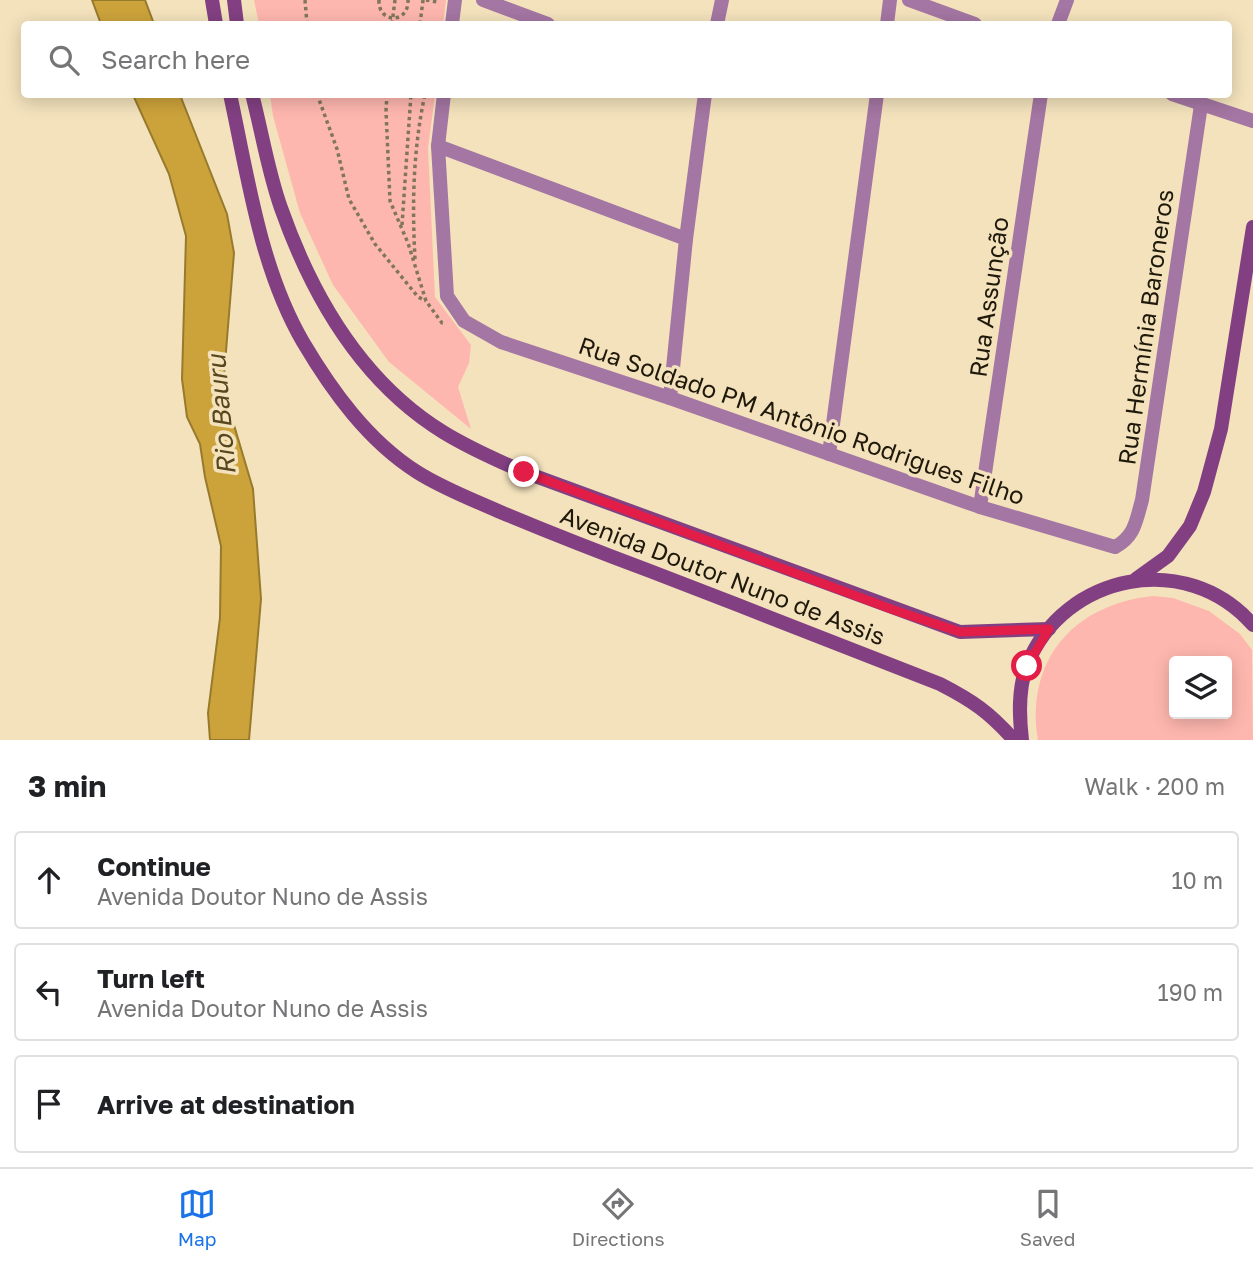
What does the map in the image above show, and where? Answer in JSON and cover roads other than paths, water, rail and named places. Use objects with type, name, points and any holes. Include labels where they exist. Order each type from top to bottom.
[{"type":"main road","points":[[212,0],[216,21]]},
{"type":"main road","points":[[234,0],[237,21]]},
{"type":"main road","name":"Avenida Doutor Nuno de Assis","points":[[231,98],[267,256],[287,307],[302,340],[326,376],[352,413],[382,446],[417,472],[463,496],[565,540],[940,684],[974,702],[991,715],[1014,740]]},
{"type":"main road","name":"Avenida Doutor Nuno de Assis","points":[[253,98],[281,207],[317,295],[356,354],[392,392],[441,431],[478,452],[524,472],[960,632],[1049,629]]},
{"type":"main road","points":[[1136,579],[1168,556],[1190,526],[1204,492],[1221,429],[1253,227]]},
{"type":"main road","points":[[1022,740],[1018,708],[1027,666],[1049,629],[1073,605],[1103,588],[1136,579],[1174,580],[1209,591],[1251,616]]},
{"type":"street","points":[[452,21],[455,0]]},
{"type":"street","points":[[483,0],[540,21]]},
{"type":"street","points":[[718,21],[722,0]]},
{"type":"street","points":[[887,21],[890,0]]},
{"type":"street","points":[[909,0],[967,21]]},
{"type":"street","points":[[1059,21],[1067,0]]},
{"type":"street","points":[[444,98],[438,146],[686,239]]},
{"type":"street","points":[[670,398],[686,239],[704,98]]},
{"type":"street","points":[[829,454],[876,98]]},
{"type":"street","name":"Rua Assunção","points":[[980,507],[1040,98]]},
{"type":"street","points":[[1183,98],[1253,121]]},
{"type":"street","name":"Rua Hermínia Baroneros","points":[[1115,547],[1126,541],[1134,528],[1142,500],[1201,105]]},
{"type":"street","name":"Rua Soldado PM Antônio Rodrigues Filho","points":[[438,146],[447,296],[464,321],[477,330],[501,342],[980,507],[1115,547]]},
{"type":"water","points":[[92,0],[145,0],[153,21],[100,21]]},
{"type":"water","name":"Rio Bauru","points":[[134,98],[181,98],[227,214],[234,253],[223,388],[253,489],[261,599],[249,740],[210,740],[208,713],[220,618],[221,546],[200,444],[187,417],[182,379],[186,236],[169,174]]}]
